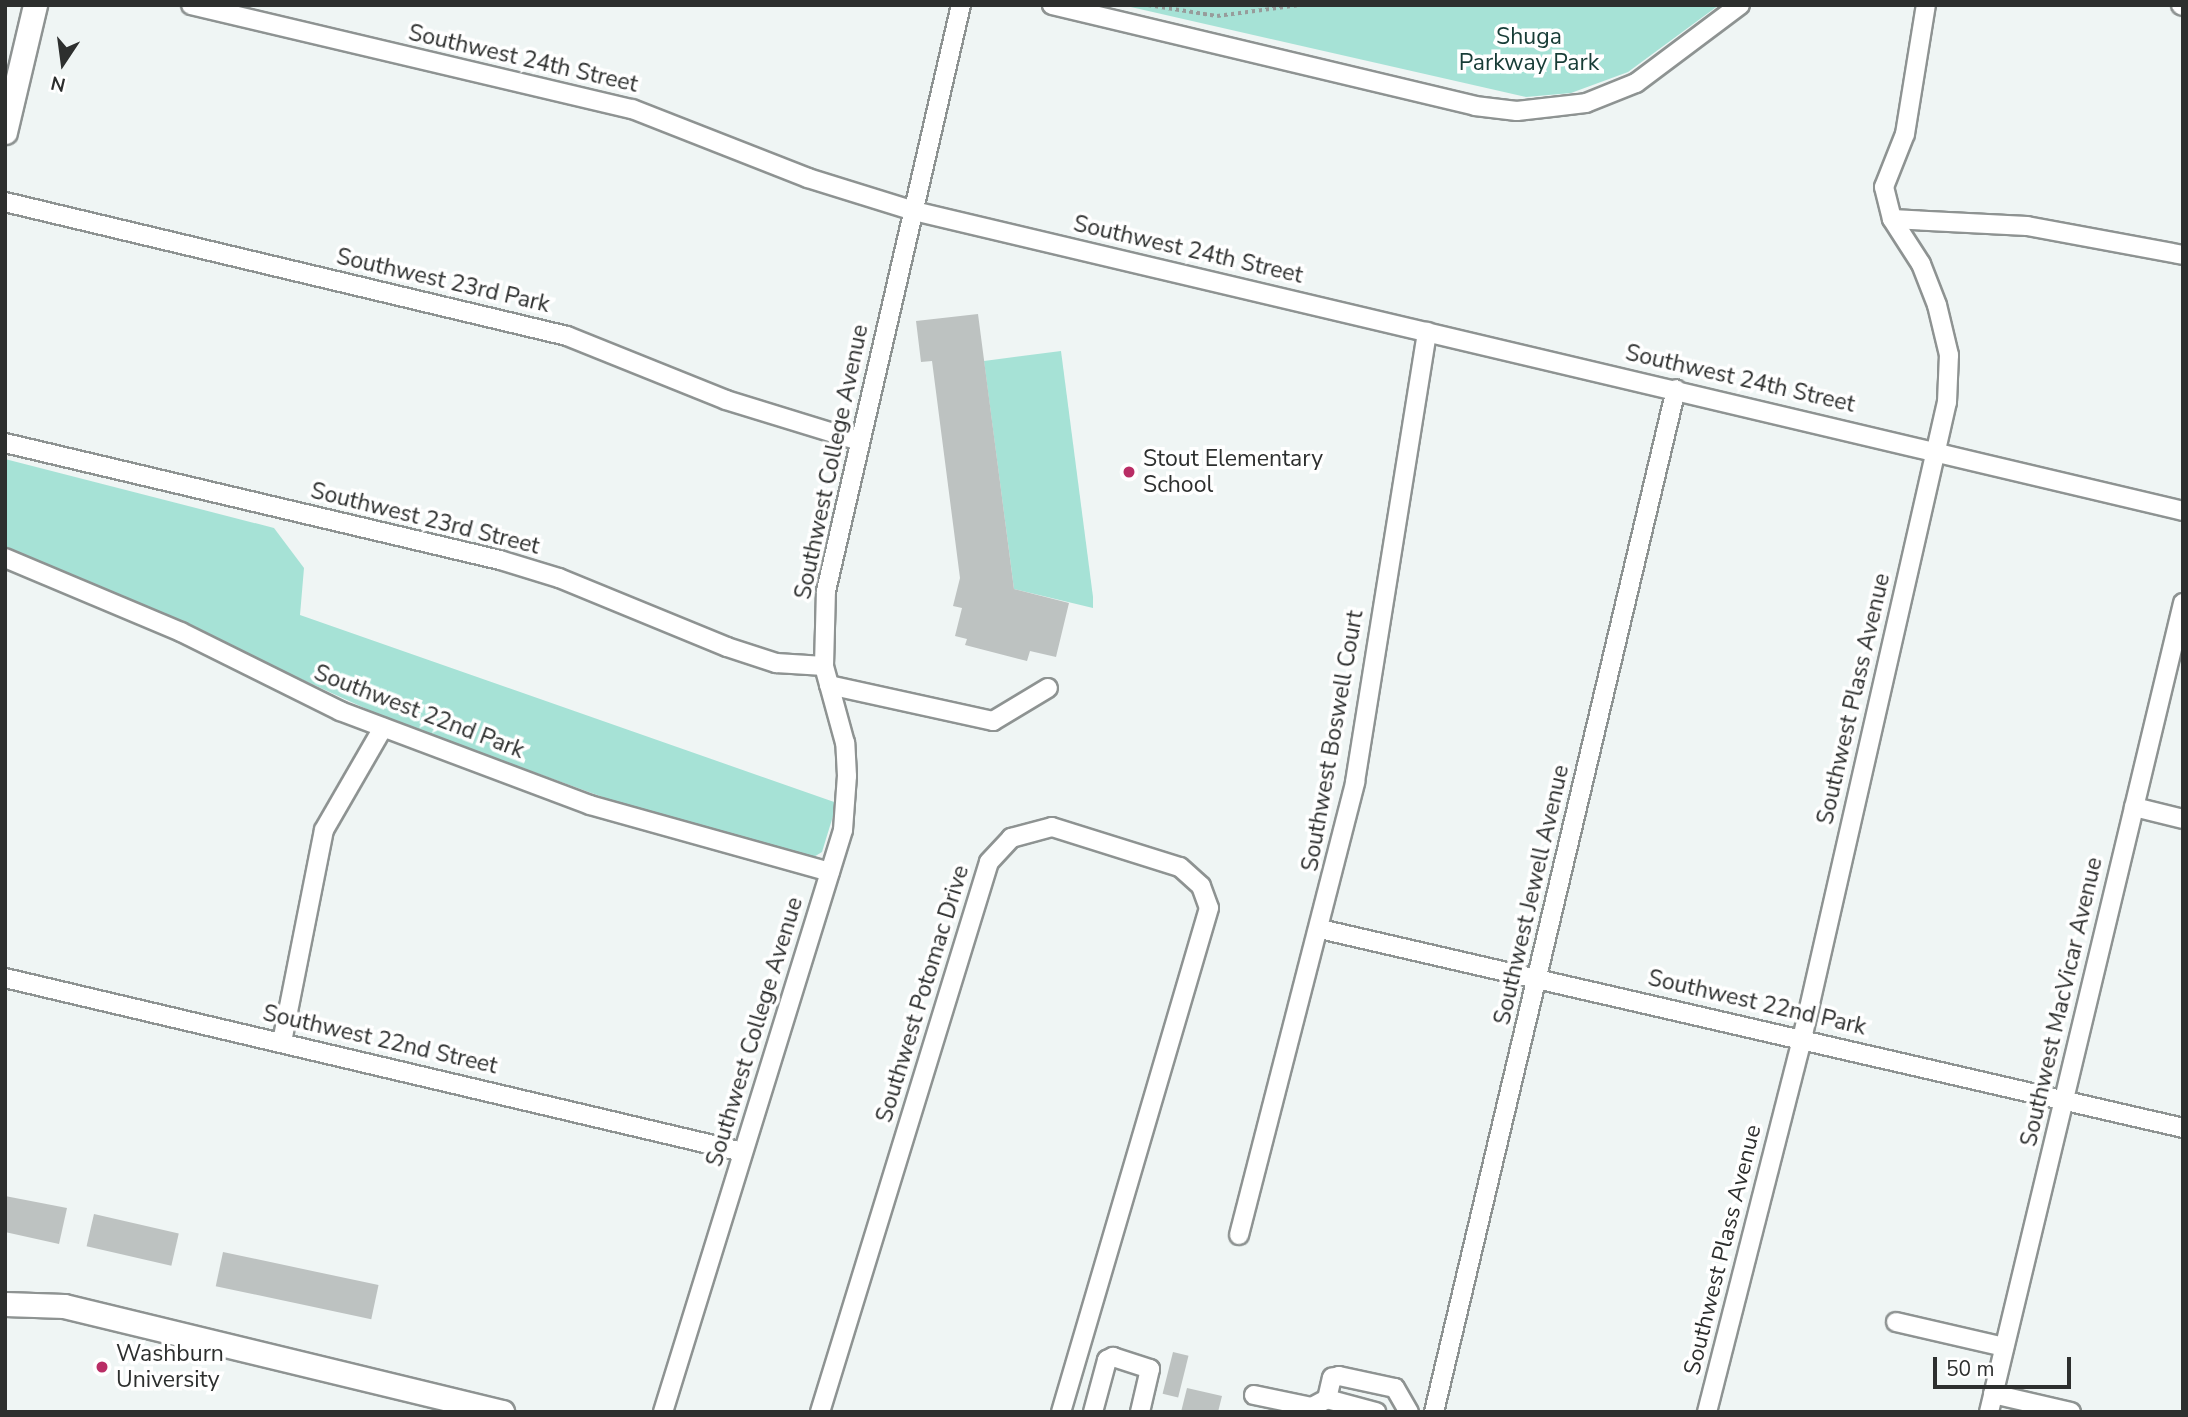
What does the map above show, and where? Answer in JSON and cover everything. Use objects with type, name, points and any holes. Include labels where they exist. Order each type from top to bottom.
[{"type":"main road","points":[[5,132],[35,5]]},
{"type":"main road","points":[[11,1299],[64,1306],[502,1412]]},
{"type":"street","name":"Southwest 24th Street","points":[[191,5],[632,108],[808,178],[914,211],[1935,449],[2183,511]]},
{"type":"street","name":"Southwest College Avenue","points":[[663,1412],[843,830],[847,776],[824,666],[826,591],[961,5]]},
{"type":"street","points":[[1052,5],[1475,106],[1517,111],[1586,103],[1636,83],[1740,5]]},
{"type":"street","name":"Southwest Plass Avenue","points":[[1707,1412],[1802,1039],[1947,402],[1949,355],[1921,264],[1892,219],[1884,187],[1905,134],[1927,5]]},
{"type":"street","name":"Southwest 23rd Park","points":[[5,202],[567,336],[726,400],[859,441]]},
{"type":"street","points":[[1892,219],[2027,226],[2183,255]]},
{"type":"street","name":"Southwest Boswell Court","points":[[1239,1235],[1320,929],[1355,782],[1427,332]]},
{"type":"street","name":"Southwest Jewell Avenue","points":[[1434,1412],[1676,389]]},
{"type":"street","name":"Southwest 23rd Street","points":[[5,443],[500,560],[559,578],[727,647],[776,663],[824,666]]},
{"type":"street","name":"Southwest 22nd Park","points":[[5,558],[169,627],[383,728],[603,810],[830,872]]},
{"type":"street","name":"Southwest MacVicar Avenue","points":[[1989,1412],[2183,603]]},
{"type":"street","points":[[829,685],[993,721],[1048,688]]},
{"type":"street","points":[[282,1042],[324,830],[383,728]]},
{"type":"street","points":[[2134,807],[2183,819]]},
{"type":"street","name":"Southwest Potomac Drive","points":[[820,1412],[989,862],[1010,838],[1052,827],[1180,867],[1201,886],[1209,908],[1061,1412]]},
{"type":"street","name":"Southwest 22nd Park","points":[[1320,929],[1538,977],[2183,1128]]},
{"type":"street","name":"Southwest 22nd Street","points":[[5,978],[743,1152]]},
{"type":"street","points":[[1896,1322],[2004,1347]]},
{"type":"street","points":[[1093,1412],[1107,1360],[1114,1357],[1150,1369],[1140,1412]]},
{"type":"street","points":[[1327,1399],[1332,1378],[1339,1376],[1402,1392],[1409,1412]]},
{"type":"street","points":[[1993,1394],[2071,1412]]},
{"type":"street","points":[[1254,1395],[1312,1407],[1327,1399],[1376,1412]]},
{"type":"path","points":[[1148,5],[1217,16],[1298,5]]},
{"type":"green space","name":"Shuga Parkway Park","points":[[1122,5],[1719,5],[1628,72],[1571,93],[1526,97]]},
{"type":"green space","points":[[1061,351],[1093,608],[1014,589],[984,361]]},
{"type":"green space","points":[[5,459],[274,528],[304,568],[300,615],[837,803],[822,852],[812,858],[792,854],[633,808],[395,722],[80,578],[5,549]]},
{"type":"building","points":[[978,314],[1014,589],[1069,603],[1056,657],[1030,651],[1027,661],[965,645],[967,639],[955,636],[962,608],[953,606],[960,578],[932,361],[921,362],[916,321]]},
{"type":"building","points":[[5,1196],[67,1208],[59,1244],[5,1232]]},
{"type":"building","points":[[94,1214],[179,1234],[171,1266],[87,1246]]},
{"type":"building","points":[[223,1252],[379,1285],[371,1319],[216,1286]]},
{"type":"building","points":[[1173,1352],[1189,1356],[1178,1398],[1163,1394]]},
{"type":"building","points":[[1187,1388],[1222,1396],[1218,1412],[1181,1412]]},
{"type":"place","name":"Stout Elementary School","points":[[1129,472]]},
{"type":"place","name":"Washburn University","points":[[102,1367]]}]
